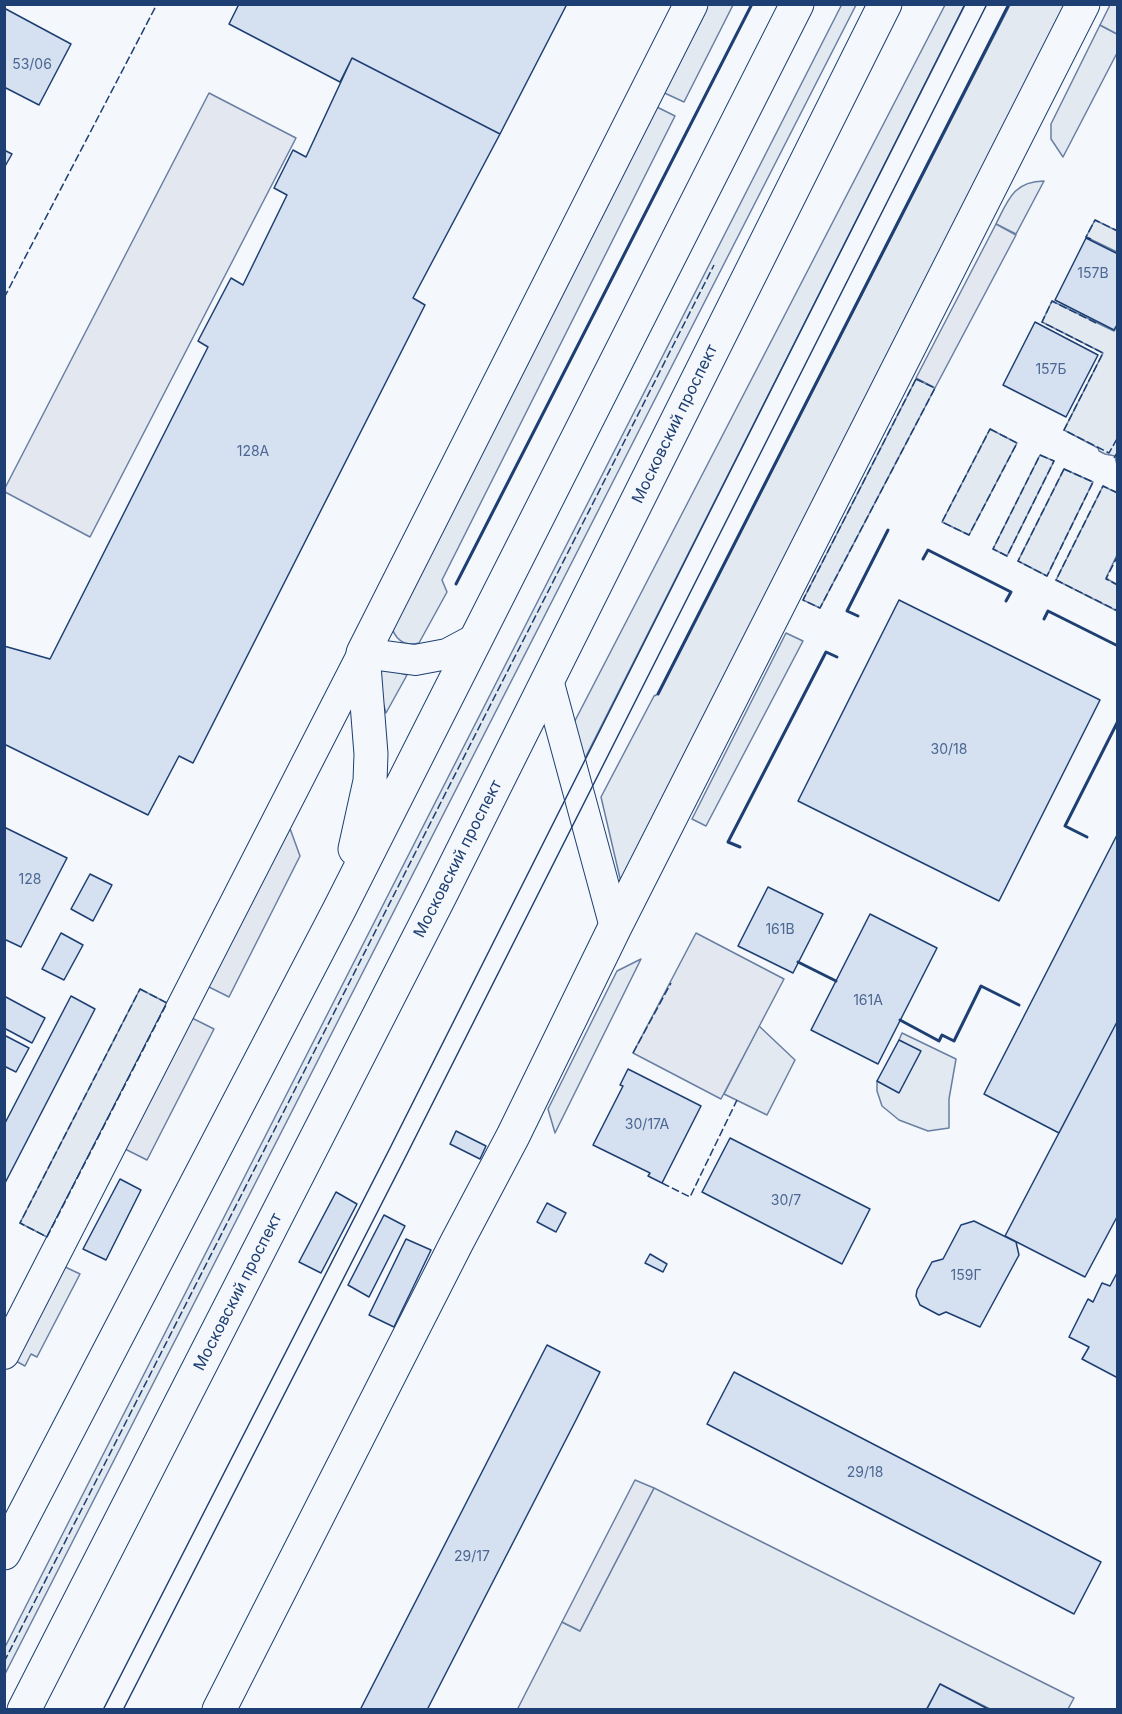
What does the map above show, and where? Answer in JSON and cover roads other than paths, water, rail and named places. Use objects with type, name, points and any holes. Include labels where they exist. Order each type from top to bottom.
[{"type":"main road","points":[[339,910],[370,781],[371,754],[363,653],[691,4]]},
{"type":"main road","points":[[4,1553],[339,910],[798,4]]},
{"type":"main road","name":"Московский проспект","points":[[24,1710],[435,906],[885,4]]},
{"type":"main road","points":[[219,1710],[456,1242],[513,1136],[615,927],[1083,4]]},
{"type":"street","points":[[4,1354],[363,653],[415,660],[447,654],[477,638]]},
{"type":"street","points":[[548,680],[615,927]]},
{"type":"tram line","points":[[103,1710],[390,1148],[965,4]]},
{"type":"tram line","points":[[123,1710],[406,1156],[987,4]]}]
